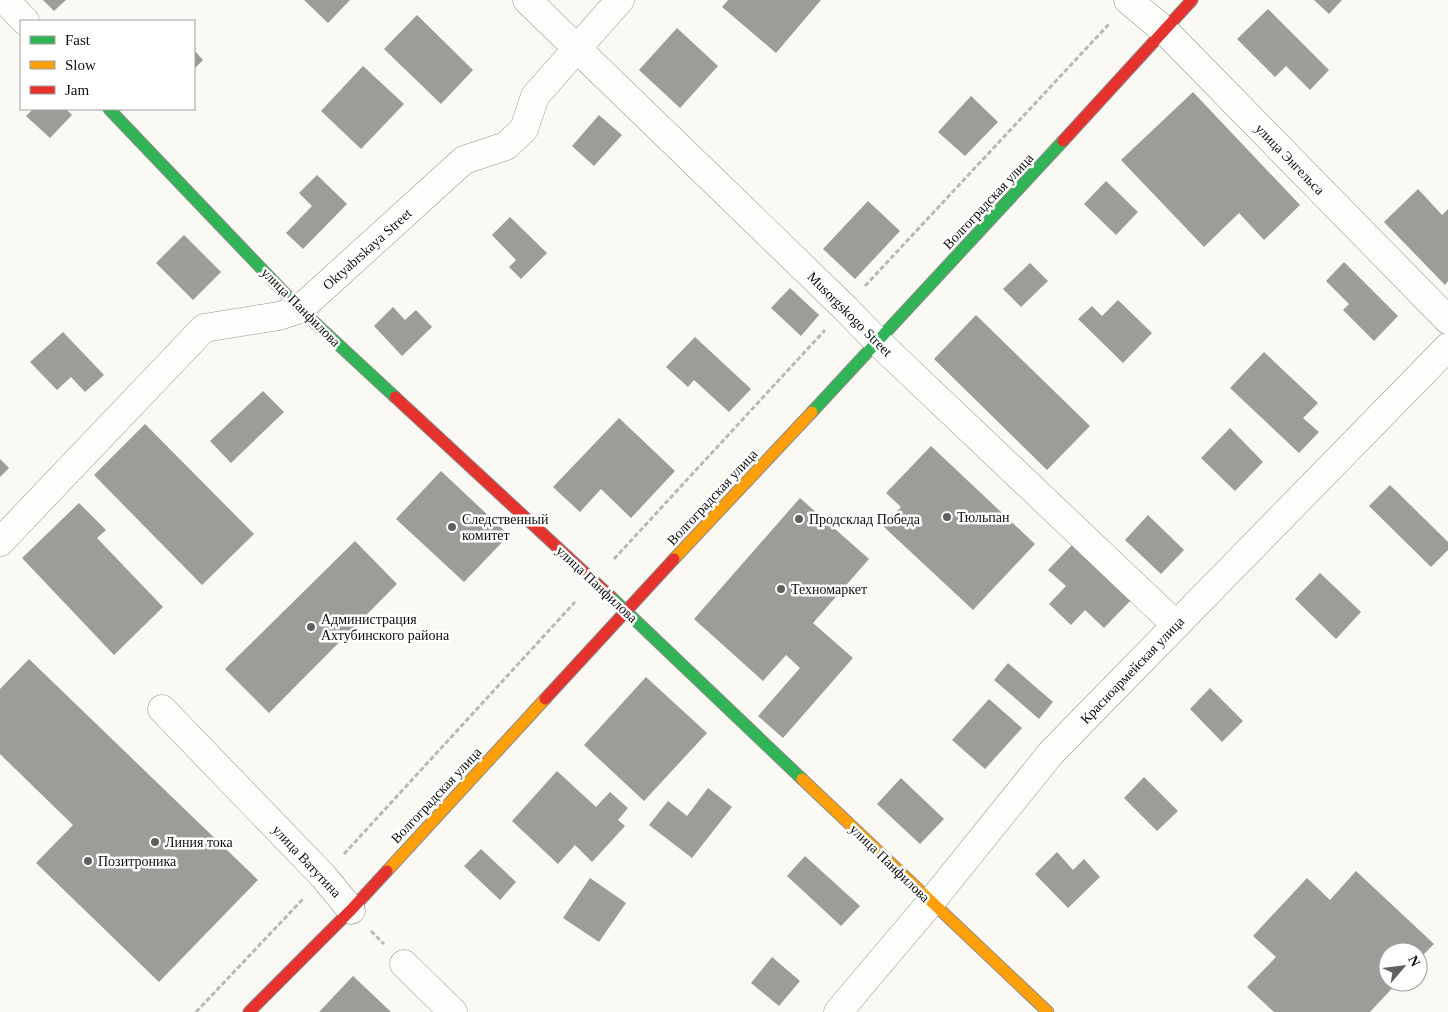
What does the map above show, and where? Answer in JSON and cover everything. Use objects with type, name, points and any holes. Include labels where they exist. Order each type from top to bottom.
[{"type":"street","points":[[5,0],[24,20]]},
{"type":"street","name":"Musorgskogo Street","points":[[527,0],[878,342],[1176,625]]},
{"type":"street","name":"Oktyabrskaya Street","points":[[0,542],[204,328],[279,316],[300,309],[464,160],[506,146],[524,129],[535,96],[620,0]]},
{"type":"street","name":"Волгоградская улица","points":[[249,1012],[351,910],[626,610],[878,342],[1192,0]]},
{"type":"street","name":"улица Энгельса","points":[[1129,1],[1164,30],[1448,320]]},
{"type":"street","name":"улица Панфилова","points":[[110,110],[300,309],[626,610],[1048,1012]]},
{"type":"street","name":"Красноармейская улица","points":[[838,1012],[931,902],[1051,753],[1448,348]]},
{"type":"street","name":"улица Ватутина","points":[[162,709],[324,877],[351,910]]},
{"type":"street","points":[[404,964],[453,1012]]},
{"type":"path","points":[[196,1012],[324,877],[1129,1]]},
{"type":"path","name":"улица Ватутина","points":[[351,910],[404,964]]},
{"type":"building","points":[[43,0],[66,0],[54,11]]},
{"type":"building","points":[[304,0],[350,0],[328,23]]},
{"type":"building","points":[[728,0],[821,0],[776,53],[722,7]]},
{"type":"building","points":[[1314,0],[1342,0],[1329,14]]},
{"type":"building","points":[[1268,9],[1329,70],[1310,90],[1286,66],[1275,77],[1237,39]]},
{"type":"building","points":[[417,15],[473,70],[441,104],[384,49]]},
{"type":"building","points":[[677,28],[718,66],[680,108],[639,70]]},
{"type":"building","points":[[195,51],[203,60],[195,68]]},
{"type":"building","points":[[363,66],[404,104],[361,149],[321,111]]},
{"type":"building","points":[[1193,92],[1300,205],[1264,240],[1239,213],[1204,247],[1121,160]]},
{"type":"building","points":[[971,96],[998,122],[965,156],[938,132]]},
{"type":"building","points":[[32,110],[67,110],[72,115],[50,138],[26,116]]},
{"type":"building","points":[[599,115],[622,135],[594,166],[572,146]]},
{"type":"building","points":[[317,175],[347,204],[303,249],[286,233],[312,206],[299,193]]},
{"type":"building","points":[[1106,181],[1138,212],[1116,235],[1084,204]]},
{"type":"building","points":[[1418,189],[1442,215],[1448,209],[1448,281],[1445,285],[1384,222]]},
{"type":"building","points":[[868,201],[900,231],[855,279],[823,249]]},
{"type":"building","points":[[510,217],[547,253],[521,279],[509,267],[516,260],[492,235]]},
{"type":"building","points":[[184,235],[221,272],[193,300],[156,263]]},
{"type":"building","points":[[1344,262],[1398,316],[1374,341],[1343,310],[1349,304],[1326,281]]},
{"type":"building","points":[[1030,263],[1048,281],[1021,307],[1003,289]]},
{"type":"building","points":[[790,288],[819,315],[801,336],[771,308]]},
{"type":"building","points":[[1118,300],[1152,333],[1123,363],[1078,319],[1092,306],[1102,316]]},
{"type":"building","points":[[393,307],[405,320],[416,310],[432,327],[402,356],[374,326]]},
{"type":"building","points":[[976,315],[1090,426],[1047,470],[934,359]]},
{"type":"building","points":[[63,332],[104,375],[85,392],[71,377],[57,390],[30,362]]},
{"type":"building","points":[[695,337],[751,389],[729,412],[694,380],[688,387],[666,367]]},
{"type":"building","points":[[1264,352],[1318,403],[1303,418],[1319,432],[1299,453],[1230,388]]},
{"type":"building","points":[[263,391],[284,412],[231,463],[210,441]]},
{"type":"building","points":[[619,418],[675,471],[631,518],[601,489],[580,512],[553,487]]},
{"type":"building","points":[[145,424],[254,534],[202,585],[94,475]]},
{"type":"building","points":[[1230,428],[1263,462],[1235,491],[1201,458]]},
{"type":"building","points":[[931,446],[1035,544],[973,610],[883,526],[901,507],[886,493]]},
{"type":"building","points":[[0,459],[9,468],[0,477]]},
{"type":"building","name":"Следственный комитет","points":[[441,471],[509,535],[464,582],[396,519]]},
{"type":"building","points":[[1390,485],[1448,542],[1448,550],[1431,567],[1369,506]]},
{"type":"building","name":"Техномаркет","points":[[800,498],[869,559],[813,623],[853,658],[783,738],[758,716],[800,668],[786,655],[763,681],[694,619]]},
{"type":"building","points":[[79,503],[106,530],[97,538],[163,607],[114,655],[22,558]]},
{"type":"building","points":[[1148,515],[1184,550],[1161,574],[1125,540]]},
{"type":"building","name":"Администрация Ахтубинского района","points":[[355,541],[397,584],[269,713],[225,669]]},
{"type":"building","points":[[1073,544],[1131,600],[1104,628],[1085,610],[1071,625],[1049,604],[1066,586],[1048,570]]},
{"type":"building","points":[[1320,573],[1361,612],[1336,639],[1295,599]]},
{"type":"building","points":[[29,659],[258,880],[159,982],[36,863],[73,825],[0,754],[0,689]]},
{"type":"building","points":[[1008,663],[1053,702],[1039,719],[994,680]]},
{"type":"building","points":[[646,677],[707,733],[644,801],[584,745]]},
{"type":"building","points":[[1210,688],[1243,721],[1222,742],[1190,709]]},
{"type":"building","points":[[989,699],[1022,728],[985,769],[952,740]]},
{"type":"building","points":[[557,771],[596,807],[610,792],[628,808],[618,820],[625,826],[592,862],[575,845],[558,864],[512,821]]},
{"type":"building","points":[[1144,777],[1178,811],[1157,831],[1124,798]]},
{"type":"building","points":[[901,778],[944,819],[920,844],[877,804]]},
{"type":"building","points":[[708,788],[732,807],[692,858],[649,825],[668,801],[687,816]]},
{"type":"building","points":[[481,849],[516,882],[500,900],[464,866]]},
{"type":"building","points":[[1057,852],[1073,870],[1084,859],[1100,877],[1068,908],[1035,874]]},
{"type":"building","points":[[805,856],[860,906],[841,926],[787,876]]},
{"type":"building","points":[[1356,871],[1434,944],[1428,950],[1428,942],[1378,942],[1378,992],[1389,992],[1370,1012],[1274,1012],[1247,987],[1276,957],[1253,936],[1307,878],[1330,900]]},
{"type":"building","points":[[590,878],[626,903],[599,942],[563,918]]},
{"type":"building","points":[[772,957],[800,981],[779,1006],[751,983]]},
{"type":"building","points":[[353,976],[391,1012],[319,1012]]},
{"type":"traffic: fast","points":[[110,110],[300,309],[395,397]]},
{"type":"traffic: fast","points":[[812,412],[1063,141]]},
{"type":"traffic: fast","points":[[610,596],[802,779]]},
{"type":"traffic: slow","points":[[674,559],[812,412]]},
{"type":"traffic: slow","points":[[387,871],[545,699]]},
{"type":"traffic: slow","points":[[802,779],[1048,1012]]},
{"type":"traffic: jam","points":[[1063,141],[1192,0]]},
{"type":"traffic: jam","points":[[395,397],[610,596]]},
{"type":"traffic: jam","points":[[545,699],[674,559]]},
{"type":"traffic: jam","points":[[249,1012],[351,910],[387,871]]},
{"type":"place","name":"Тюльпан","points":[[947,517]]},
{"type":"place","name":"Продсклад Победа","points":[[799,519]]},
{"type":"place","name":"Следственный комитет","points":[[452,527]]},
{"type":"place","name":"Техномаркет","points":[[781,589]]},
{"type":"place","name":"Администрация Ахтубинского района","points":[[311,627]]},
{"type":"place","name":"Линия тока","points":[[155,842]]},
{"type":"place","name":"Позитроника","points":[[88,861]]}]
